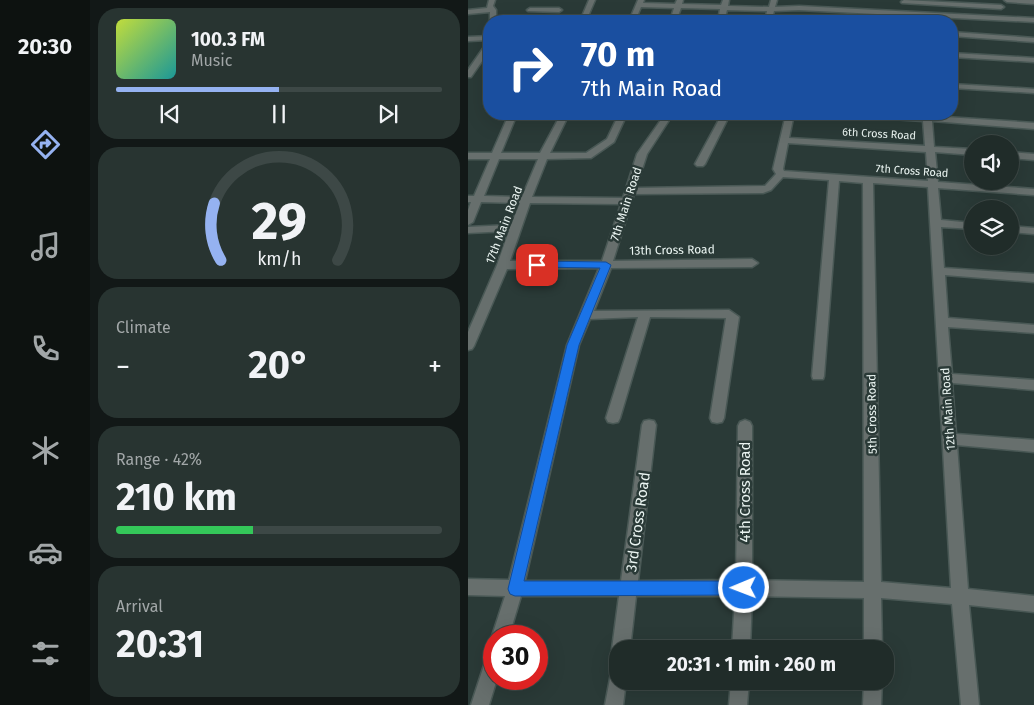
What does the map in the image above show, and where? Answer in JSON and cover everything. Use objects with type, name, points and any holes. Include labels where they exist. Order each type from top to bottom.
[{"type":"street","points":[[492,0],[489,7],[493,10],[493,15]]},
{"type":"street","points":[[526,15],[534,0]]},
{"type":"street","points":[[586,15],[592,0]]},
{"type":"street","points":[[770,15],[774,0]]},
{"type":"street","points":[[992,0],[1019,22]]},
{"type":"street","points":[[1007,0],[1034,2]]},
{"type":"street","points":[[904,13],[904,1],[1001,7]]},
{"type":"street","points":[[635,15],[641,2],[726,4],[771,9],[799,8],[930,15]]},
{"type":"street","points":[[675,15],[680,3]]},
{"type":"street","points":[[468,12],[493,10]]},
{"type":"street","points":[[530,10],[559,10]]},
{"type":"street","points":[[958,17],[1019,22],[1034,20]]},
{"type":"street","points":[[958,34],[1030,37]]},
{"type":"street","points":[[468,39],[483,37]]},
{"type":"street","points":[[468,75],[483,54]]},
{"type":"street","points":[[958,55],[1034,60]]},
{"type":"street","points":[[958,86],[1034,91]]},
{"type":"street","points":[[958,119],[1034,126]]},
{"type":"street","points":[[468,222],[473,199],[496,156],[511,120]]},
{"type":"street","name":"17th Main Road","points":[[468,346],[503,265],[515,228],[543,157],[562,120]]},
{"type":"street","points":[[468,156],[588,156],[612,140],[620,120]]},
{"type":"street","name":"7th Main Road","points":[[504,625],[515,589],[573,345],[606,265],[642,154],[665,120]]},
{"type":"street","points":[[700,164],[723,120]]},
{"type":"street","points":[[473,199],[527,200],[763,190],[784,175],[778,169],[789,120]]},
{"type":"street","name":"12th Main Road","points":[[927,120],[950,439],[958,597],[970,705]]},
{"type":"street","name":"6th Cross Road","points":[[784,140],[964,151]]},
{"type":"street","points":[[1019,156],[1034,157]]},
{"type":"street","name":"7th Cross Road","points":[[784,175],[1034,192]]},
{"type":"street","points":[[818,376],[834,178]]},
{"type":"street","name":"5th Cross Road","points":[[868,180],[873,640]]},
{"type":"street","points":[[935,224],[964,226]]},
{"type":"street","points":[[468,230],[515,228]]},
{"type":"street","points":[[1019,230],[1034,231]]},
{"type":"street","name":"13th Cross Road","points":[[503,265],[752,263]]},
{"type":"street","points":[[938,271],[1034,278]]},
{"type":"street","points":[[613,418],[645,313]]},
{"type":"street","points":[[586,316],[645,313],[729,314],[733,317],[717,418]]},
{"type":"street","points":[[942,322],[1034,329]]},
{"type":"street","points":[[946,378],[1034,385]]},
{"type":"street","name":"3rd Cross Road","points":[[622,640],[649,425]]},
{"type":"street","name":"4th Cross Road","points":[[741,640],[744,588],[745,426]]},
{"type":"street","points":[[950,439],[1034,446]]},
{"type":"street","points":[[468,587],[629,590],[744,588],[874,590],[1034,604]]},
{"type":"street","points":[[480,705],[485,690]]},
{"type":"street","points":[[614,705],[616,690]]},
{"type":"street","points":[[738,705],[739,690]]},
{"type":"street","points":[[872,705],[873,690]]},
{"type":"route","points":[[537,265],[606,265],[599,286],[573,345],[515,589],[744,588]]}]
